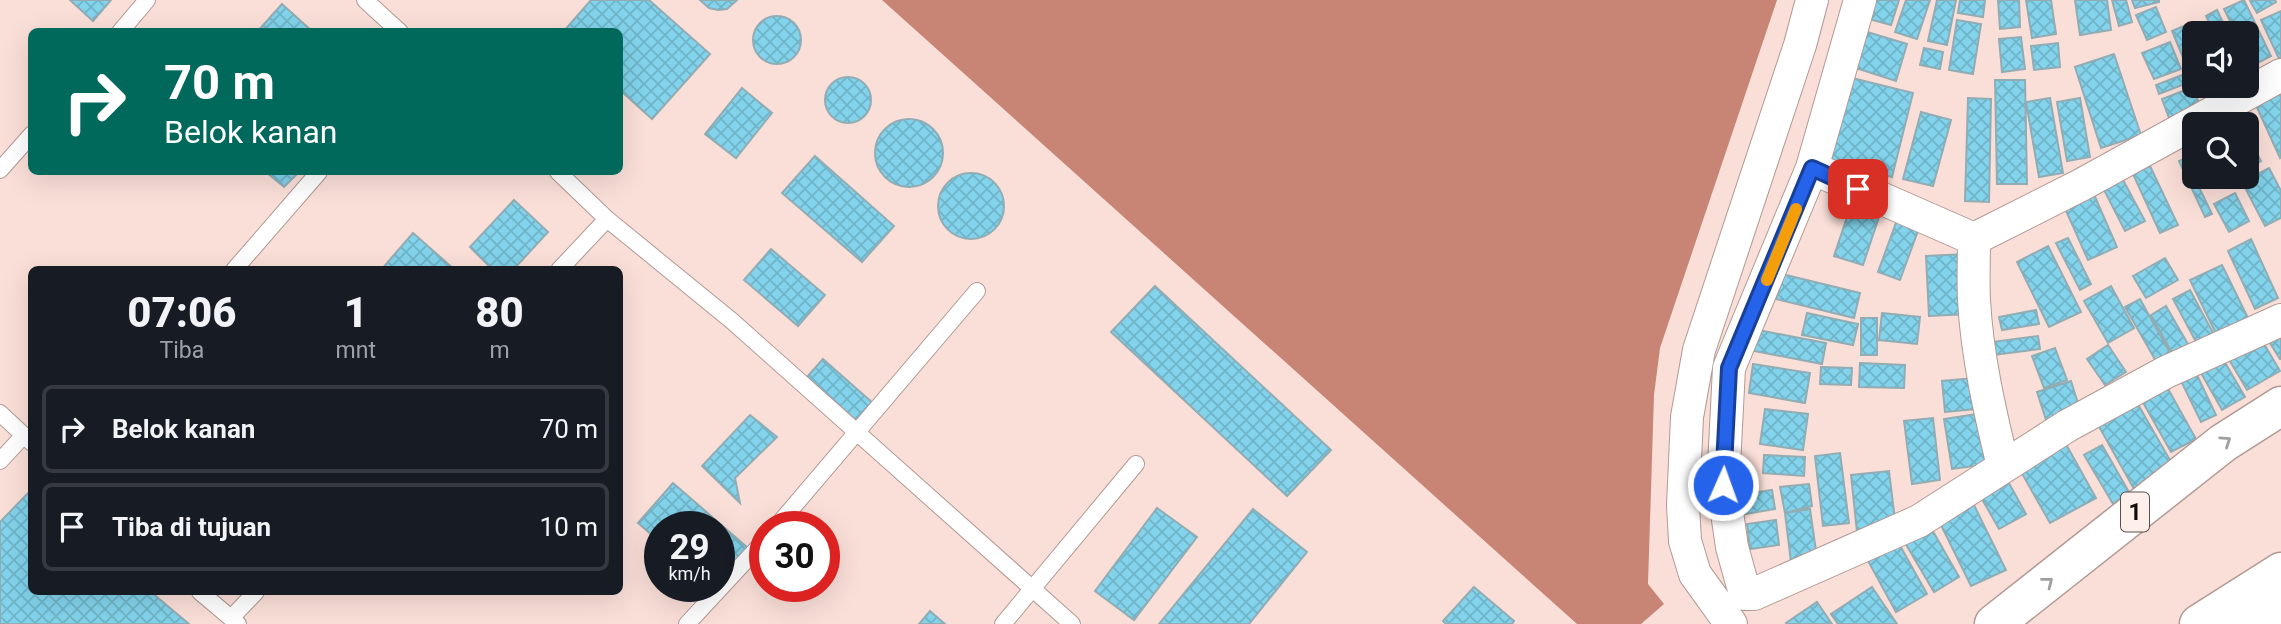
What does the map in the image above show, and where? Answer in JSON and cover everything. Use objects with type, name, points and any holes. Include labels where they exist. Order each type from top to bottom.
[{"type":"highway","name":"1","points":[[1994,624],[2223,443],[2281,406]]},
{"type":"highway","points":[[2199,624],[2281,572]]},
{"type":"highway","points":[[2243,624],[2281,612]]},
{"type":"street","points":[[1731,624],[1695,574],[1685,541],[1683,505],[1687,417],[1699,350],[1812,0]]},
{"type":"street","points":[[1860,0],[1812,168],[1729,368],[1723,485],[1732,547],[1743,592],[1754,594],[1919,521],[2067,426],[2166,372],[2281,320]]},
{"type":"street","points":[[1974,239],[2081,185],[2281,75]]},
{"type":"street","points":[[1812,168],[1974,239]]},
{"type":"street","points":[[1974,239],[1974,300],[1978,336],[1989,407],[2003,466]]},
{"type":"lane","points":[[123,28],[147,0]]},
{"type":"lane","points":[[365,0],[396,28]]},
{"type":"lane","points":[[0,170],[28,138]]},
{"type":"lane","points":[[237,266],[316,175]]},
{"type":"lane","points":[[561,175],[607,219],[732,321],[1072,624]]},
{"type":"lane","points":[[563,266],[607,219]]},
{"type":"lane","points":[[790,511],[977,291]]},
{"type":"lane","points":[[0,413],[28,439],[0,461]]},
{"type":"lane","points":[[1003,624],[1136,464]]},
{"type":"lane","points":[[687,624],[749,557]]},
{"type":"lane","points":[[204,595],[235,621],[254,595]]},
{"type":"shaded area","points":[[882,0],[1777,0],[1660,348],[1654,395],[1648,584],[1664,604],[1641,624],[1577,624]]},
{"type":"building","points":[[70,0],[111,0],[93,21]]},
{"type":"building","points":[[591,0],[649,0],[710,54],[652,119],[623,93],[623,28],[566,28]]},
{"type":"building","points":[[700,0],[737,0],[727,9],[718,10],[709,8]]},
{"type":"building","points":[[1875,0],[1899,0],[1891,25],[1869,19]]},
{"type":"building","points":[[1906,0],[1930,0],[1917,39],[1895,32]]},
{"type":"building","points":[[1937,0],[1956,0],[1947,45],[1928,41]]},
{"type":"building","points":[[1960,0],[1985,0],[1983,17],[1958,13]]},
{"type":"building","points":[[1998,0],[2019,0],[2020,27],[2000,29]]},
{"type":"building","points":[[2026,0],[2051,0],[2056,34],[2032,38]]},
{"type":"building","points":[[2075,0],[2107,0],[2111,30],[2080,35]]},
{"type":"building","points":[[2112,0],[2126,0],[2132,22],[2119,26]]},
{"type":"building","points":[[2132,0],[2159,0],[2159,2],[2135,8]]},
{"type":"building","points":[[2244,0],[2254,21],[2230,21],[2224,9]]},
{"type":"building","points":[[2250,1],[2276,2],[2257,13]]},
{"type":"building","points":[[282,4],[309,28],[261,28]]},
{"type":"building","points":[[2156,7],[2166,32],[2147,40],[2136,15]]},
{"type":"building","points":[[2217,10],[2222,21],[2208,21],[2206,16]]},
{"type":"building","points":[[2281,11],[2281,63],[2261,20]]},
{"type":"building","points":[[777,16],[794,23],[801,40],[794,57],[777,64],[760,57],[753,40],[760,23]]},
{"type":"building","points":[[1957,20],[1981,24],[1973,74],[1949,70]]},
{"type":"building","points":[[2182,27],[2182,55],[2172,31]]},
{"type":"building","points":[[1864,31],[1907,44],[1896,81],[1853,67]]},
{"type":"building","points":[[2259,31],[2271,56],[2259,62]]},
{"type":"building","points":[[2021,37],[2025,69],[2002,72],[1999,39]]},
{"type":"building","points":[[2170,42],[2181,69],[2154,79],[2142,53]]},
{"type":"building","points":[[2058,43],[2060,67],[2034,70],[2031,46]]},
{"type":"building","points":[[1924,48],[1943,52],[1940,69],[1920,65]]},
{"type":"building","points":[[2114,54],[2141,135],[2101,148],[2075,67]]},
{"type":"building","points":[[2182,75],[2182,85],[2159,94],[2156,85]]},
{"type":"building","points":[[848,77],[864,84],[871,100],[864,116],[848,123],[832,116],[825,100],[832,84]]},
{"type":"building","points":[[1848,77],[1913,93],[1892,177],[1827,161]]},
{"type":"building","points":[[1995,80],[2025,80],[2027,184],[1997,184]]},
{"type":"building","points":[[742,88],[772,113],[736,158],[705,134]]},
{"type":"building","points":[[2281,88],[2281,157],[2280,158],[2254,101]]},
{"type":"building","points":[[2182,91],[2182,98],[2197,98],[2200,106],[2169,118],[2162,99]]},
{"type":"building","points":[[1968,98],[1991,99],[1989,202],[1965,201]]},
{"type":"building","points":[[2050,98],[2063,173],[2039,177],[2026,102]]},
{"type":"building","points":[[2080,98],[2090,157],[2067,161],[2057,102]]},
{"type":"building","points":[[1921,112],[1951,120],[1933,186],[1903,179]]},
{"type":"building","points":[[902,119],[916,119],[928,124],[938,134],[943,153],[938,172],[928,182],[916,187],[902,187],[890,182],[880,172],[875,160],[875,146],[880,134],[890,124]]},
{"type":"building","points":[[815,156],[894,226],[862,262],[782,193]]},
{"type":"building","points":[[2150,166],[2178,225],[2160,233],[2133,174]]},
{"type":"building","points":[[2269,168],[2281,191],[2281,218],[2265,226],[2246,189],[2259,189],[2259,173]]},
{"type":"building","points":[[971,173],[984,176],[994,183],[1001,193],[1004,206],[1001,219],[994,229],[984,236],[971,239],[958,236],[948,229],[941,219],[938,206],[941,193],[948,183],[958,176]]},
{"type":"building","points":[[270,175],[296,175],[284,187]]},
{"type":"building","points":[[2122,178],[2145,221],[2125,231],[2103,188]]},
{"type":"building","points":[[2192,189],[2200,189],[2212,214],[2205,217]]},
{"type":"building","points":[[2092,190],[2117,247],[2088,260],[2063,204]]},
{"type":"building","points":[[2235,193],[2249,221],[2229,232],[2214,204]]},
{"type":"building","points":[[514,200],[548,232],[517,266],[489,266],[470,247]]},
{"type":"building","points":[[1850,208],[1879,217],[1863,265],[1834,256]]},
{"type":"building","points":[[1897,220],[1919,228],[1900,280],[1878,272]]},
{"type":"building","points":[[413,233],[450,266],[384,266]]},
{"type":"building","points":[[2068,238],[2091,284],[2080,290],[2056,243]]},
{"type":"building","points":[[2251,239],[2278,298],[2255,309],[2228,251]]},
{"type":"building","points":[[2048,246],[2081,312],[2049,327],[2017,262]]},
{"type":"building","points":[[771,249],[825,295],[798,326],[744,280]]},
{"type":"building","points":[[1966,254],[1969,314],[1929,316],[1926,256]]},
{"type":"building","points":[[2165,258],[2178,280],[2146,298],[2133,276]]},
{"type":"building","points":[[2222,265],[2250,322],[2218,338],[2190,280]]},
{"type":"building","points":[[1782,274],[1860,293],[1854,318],[1776,299]]},
{"type":"building","points":[[1155,286],[1331,450],[1287,496],[1111,332]]},
{"type":"building","points":[[2111,286],[2134,328],[2108,343],[2084,301]]},
{"type":"building","points":[[2190,290],[2219,344],[2202,353],[2173,299]]},
{"type":"building","points":[[2140,299],[2175,362],[2161,370],[2125,307]]},
{"type":"building","points":[[2166,306],[2192,351],[2176,360],[2151,315]]},
{"type":"building","points":[[2036,310],[2039,324],[2002,330],[1999,317]]},
{"type":"building","points":[[1807,313],[1858,324],[1853,345],[1802,335]]},
{"type":"building","points":[[1882,313],[1920,317],[1917,344],[1879,340]]},
{"type":"building","points":[[1861,318],[1877,318],[1877,355],[1861,355]]},
{"type":"building","points":[[2281,326],[2281,359],[2280,359],[2265,335]]},
{"type":"building","points":[[1753,329],[1826,343],[1822,364],[1749,350]]},
{"type":"building","points":[[2038,336],[2040,349],[1994,355],[1992,342]]},
{"type":"building","points":[[2260,337],[2280,371],[2247,390],[2227,356]]},
{"type":"building","points":[[2108,345],[2126,372],[2105,385],[2087,359]]},
{"type":"building","points":[[2055,348],[2067,380],[2044,388],[2032,356]]},
{"type":"building","points":[[2220,354],[2245,397],[2222,410],[2197,366]]},
{"type":"building","points":[[823,359],[874,404],[858,422],[807,377]]},
{"type":"building","points":[[1860,363],[1905,365],[1904,388],[1859,387]]},
{"type":"building","points":[[1753,364],[1810,373],[1805,403],[1749,393]]},
{"type":"building","points":[[1821,367],[1852,368],[1851,385],[1820,384]]},
{"type":"building","points":[[2196,373],[2216,415],[2201,422],[2181,381]]},
{"type":"building","points":[[1974,378],[1976,409],[1945,412],[1942,381]]},
{"type":"building","points":[[2162,378],[2196,439],[2171,452],[2137,392]]},
{"type":"building","points":[[2071,381],[2082,416],[2048,426],[2037,392]]},
{"type":"building","points":[[2132,394],[2174,467],[2134,489],[2093,416]]},
{"type":"building","points":[[1765,409],[1808,414],[1803,450],[1760,444]]},
{"type":"building","points":[[1984,413],[1991,464],[1952,469],[1944,419]]},
{"type":"building","points":[[750,415],[777,437],[735,478],[740,503],[702,466]]},
{"type":"building","points":[[1933,418],[1940,480],[1912,484],[1904,421]]},
{"type":"building","points":[[2062,437],[2096,498],[2050,523],[2016,463]]},
{"type":"building","points":[[2102,445],[2130,494],[2113,504],[2084,455]]},
{"type":"building","points":[[1840,453],[1849,523],[1823,526],[1815,456]]},
{"type":"building","points":[[1764,455],[1805,457],[1804,476],[1763,473]]},
{"type":"building","points":[[1889,471],[1896,528],[1857,532],[1851,475]]},
{"type":"building","points":[[2005,476],[2026,514],[1999,529],[1978,492]]},
{"type":"building","points":[[673,483],[705,511],[648,511]]},
{"type":"building","points":[[1809,484],[1812,506],[1785,513],[1780,487]]},
{"type":"building","points":[[1772,490],[1775,509],[1734,516],[1731,496]]},
{"type":"building","points":[[28,493],[28,595],[155,595],[189,624],[0,624],[0,522]]},
{"type":"building","points":[[1972,501],[2006,570],[1971,586],[1937,517]]},
{"type":"building","points":[[1157,508],[1197,537],[1134,620],[1095,591]]},
{"type":"building","points":[[1253,509],[1307,552],[1249,624],[1159,624]]},
{"type":"building","points":[[1810,509],[1817,558],[1791,562],[1785,513]]},
{"type":"building","points":[[644,516],[644,528],[638,523]]},
{"type":"building","points":[[1776,520],[1779,545],[1750,549],[1747,524]]},
{"type":"building","points":[[1930,526],[1959,577],[1934,592],[1904,541]]},
{"type":"building","points":[[735,537],[748,548],[735,563]]},
{"type":"building","points":[[1898,542],[1927,594],[1896,612],[1867,559]]},
{"type":"building","points":[[1474,587],[1514,621],[1512,624],[1446,624],[1443,621]]},
{"type":"building","points":[[1872,587],[1897,624],[1838,624],[1831,614]]},
{"type":"building","points":[[1817,602],[1832,624],[1786,623]]},
{"type":"building","points":[[930,611],[945,624],[919,624]]},
{"type":"slow traffic","points":[[1767,280],[1796,209]]},
{"type":"route","points":[[1723,485],[1725,403],[1729,368],[1812,168],[1858,189]]}]
